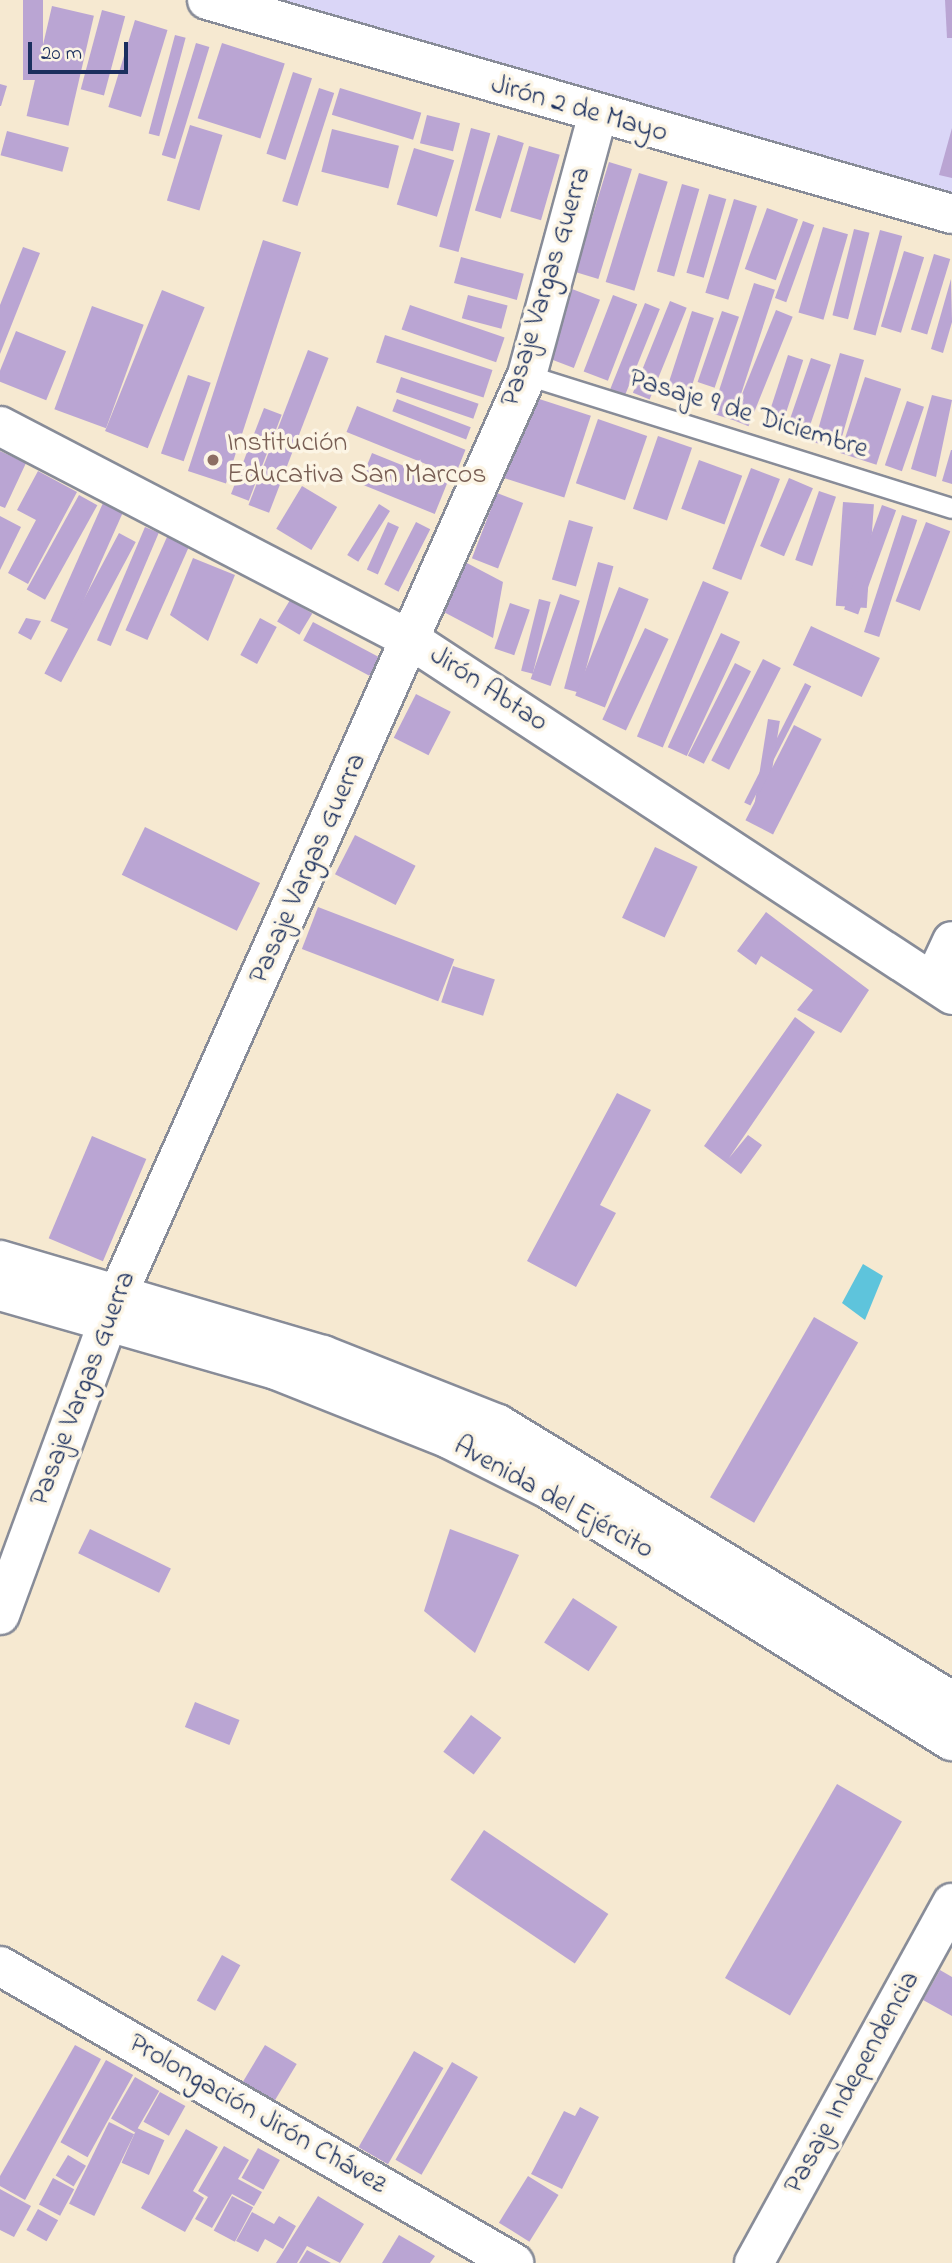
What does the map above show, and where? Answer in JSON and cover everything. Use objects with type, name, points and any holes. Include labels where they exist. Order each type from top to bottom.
[{"type":"street","name":"Jirón 2 de Mayo","points":[[207,0],[597,117],[952,214]]},
{"type":"street","name":"Pasaje Vargas Guerra","points":[[0,1615],[113,1308],[527,375],[597,117]]},
{"type":"street","name":"Jirón Abtao","points":[[0,426],[411,640],[942,988]]},
{"type":"street","points":[[942,988],[952,941]]},
{"type":"street","name":"Avenida del Ejército","points":[[0,1260],[113,1308],[449,1439],[548,1489],[952,1741]]},
{"type":"street","name":"Avenida del Ejército","points":[[0,1291],[113,1308],[323,1355],[498,1424],[952,1701]]},
{"type":"street","name":"Pasaje Independencia","points":[[754,2263],[952,1903]]},
{"type":"street","name":"Prolongación Jirón Chávez","points":[[0,1966],[488,2257]]},
{"type":"lane","name":"Pasaje 9 de Diciembre","points":[[527,375],[952,508]]},
{"type":"shaded area","points":[[207,0],[952,0],[952,214]]},
{"type":"water","points":[[863,1264],[883,1276],[865,1320],[842,1303]]},
{"type":"building","points":[[23,0],[43,0],[43,80],[23,80]]},
{"type":"building","points":[[945,0],[952,0],[952,38],[947,38]]},
{"type":"building","points":[[52,6],[94,16],[68,126],[27,116]]},
{"type":"building","points":[[102,10],[125,16],[104,95],[81,89]]},
{"type":"building","points":[[135,20],[168,30],[141,117],[108,107]]},
{"type":"building","points":[[175,35],[186,38],[159,136],[149,134]]},
{"type":"building","points":[[196,43],[209,47],[175,159],[162,155]]},
{"type":"building","points":[[222,43],[285,63],[260,139],[198,118]]},
{"type":"building","points":[[293,72],[312,78],[285,160],[266,154]]},
{"type":"building","points":[[0,84],[7,86],[1,106],[0,106]]},
{"type":"building","points":[[319,88],[334,93],[297,206],[282,201]]},
{"type":"building","points":[[340,88],[421,113],[413,140],[332,115]]},
{"type":"building","points":[[427,115],[460,123],[453,151],[420,143]]},
{"type":"building","points":[[190,125],[223,135],[199,210],[167,201]]},
{"type":"building","points":[[471,128],[490,133],[458,252],[439,247]]},
{"type":"building","points":[[952,128],[952,178],[939,175]]},
{"type":"building","points":[[332,129],[399,146],[388,188],[321,172]]},
{"type":"building","points":[[7,131],[69,148],[62,172],[1,155]]},
{"type":"building","points":[[498,135],[524,143],[501,218],[475,211]]},
{"type":"building","points":[[529,146],[560,155],[541,220],[510,211]]},
{"type":"building","points":[[414,148],[454,160],[437,217],[397,204]]},
{"type":"building","points":[[609,162],[632,169],[598,279],[575,272]]},
{"type":"building","points":[[639,173],[668,182],[634,291],[606,282]]},
{"type":"building","points":[[682,184],[699,189],[674,276],[657,271]]},
{"type":"building","points":[[709,194],[726,199],[704,278],[686,273]]},
{"type":"building","points":[[734,199],[757,206],[728,300],[705,293]]},
{"type":"building","points":[[767,208],[798,219],[776,280],[745,269]]},
{"type":"building","points":[[803,221],[814,225],[786,302],[775,298]]},
{"type":"building","points":[[823,227],[848,234],[823,320],[798,313]]},
{"type":"building","points":[[854,229],[870,233],[848,319],[832,315]]},
{"type":"building","points":[[880,230],[902,236],[876,335],[853,329]]},
{"type":"building","points":[[263,240],[301,252],[226,483],[188,471]]},
{"type":"building","points":[[23,247],[40,253],[0,354],[0,305]]},
{"type":"building","points":[[904,251],[924,257],[901,333],[881,327]]},
{"type":"building","points":[[934,254],[950,259],[927,335],[911,330]]},
{"type":"building","points":[[461,257],[524,274],[517,300],[454,283]]},
{"type":"building","points":[[951,279],[952,322],[943,353],[931,349]]},
{"type":"building","points":[[754,283],[775,290],[733,420],[712,413]]},
{"type":"building","points":[[572,289],[600,300],[574,368],[546,357]]},
{"type":"building","points":[[162,290],[205,307],[148,448],[105,431]]},
{"type":"building","points":[[468,295],[508,306],[501,329],[462,318]]},
{"type":"building","points":[[613,295],[637,304],[608,381],[584,372]]},
{"type":"building","points":[[670,301],[687,308],[650,400],[633,393]]},
{"type":"building","points":[[645,303],[660,309],[625,395],[610,389]]},
{"type":"building","points":[[410,305],[505,338],[496,362],[402,330]]},
{"type":"building","points":[[92,306],[144,325],[106,428],[54,409]]},
{"type":"building","points":[[776,310],[793,317],[748,426],[732,419]]},
{"type":"building","points":[[692,311],[714,318],[686,403],[664,396]]},
{"type":"building","points":[[722,311],[739,317],[715,388],[698,382]]},
{"type":"building","points":[[16,331],[66,351],[46,400],[0,382],[0,371]]},
{"type":"building","points":[[385,335],[492,370],[484,397],[376,363]]},
{"type":"building","points":[[308,350],[329,358],[269,513],[249,505]]},
{"type":"building","points":[[840,353],[864,360],[838,449],[814,442]]},
{"type":"building","points":[[788,355],[803,360],[780,430],[765,425]]},
{"type":"building","points":[[811,358],[831,365],[805,440],[785,434]]},
{"type":"building","points":[[188,375],[211,383],[184,461],[161,453]]},
{"type":"building","points":[[401,377],[479,404],[473,419],[396,392]]},
{"type":"building","points":[[865,377],[901,389],[876,465],[840,453]]},
{"type":"building","points":[[932,395],[952,400],[936,477],[911,469]]},
{"type":"building","points":[[530,396],[591,416],[564,498],[503,478]]},
{"type":"building","points":[[397,399],[471,427],[466,439],[392,411]]},
{"type":"building","points":[[907,401],[924,407],[902,471],[885,465]]},
{"type":"building","points":[[357,406],[465,450],[455,476],[347,432]]},
{"type":"building","points":[[264,408],[282,415],[249,501],[231,494]]},
{"type":"building","points":[[598,419],[647,436],[625,500],[576,483]]},
{"type":"building","points":[[658,436],[692,448],[667,521],[633,509]]},
{"type":"building","points":[[952,450],[952,484],[942,481]]},
{"type":"building","points":[[0,451],[26,463],[5,508],[0,506]]},
{"type":"building","points":[[372,453],[447,483],[435,514],[360,484]]},
{"type":"building","points":[[699,460],[742,476],[724,525],[681,509]]},
{"type":"building","points":[[751,468],[780,479],[741,580],[712,569]]},
{"type":"building","points":[[38,471],[77,492],[28,584],[8,573],[36,520],[17,510]]},
{"type":"building","points":[[789,478],[813,488],[784,556],[760,546]]},
{"type":"building","points":[[302,486],[337,507],[311,550],[276,529]]},
{"type":"building","points":[[819,491],[836,497],[812,566],[795,560]]},
{"type":"building","points":[[497,493],[523,503],[498,568],[472,558]]},
{"type":"building","points":[[107,494],[127,503],[71,630],[50,621]]},
{"type":"building","points":[[79,495],[97,505],[45,600],[27,589]]},
{"type":"building","points":[[843,502],[874,504],[867,608],[836,606]]},
{"type":"building","points":[[379,504],[390,511],[358,562],[347,555]]},
{"type":"building","points":[[882,505],[896,510],[858,614],[844,609]]},
{"type":"building","points":[[902,515],[917,520],[879,637],[864,632]]},
{"type":"building","points":[[0,516],[21,527],[0,570]]},
{"type":"building","points":[[569,520],[593,527],[576,586],[552,580]]},
{"type":"building","points":[[388,522],[399,527],[378,574],[367,570]]},
{"type":"building","points":[[416,522],[430,529],[398,592],[384,584]]},
{"type":"building","points":[[926,522],[950,531],[920,611],[896,601]]},
{"type":"building","points":[[145,527],[159,533],[111,646],[97,640]]},
{"type":"building","points":[[171,528],[193,538],[147,640],[125,630]]},
{"type":"building","points":[[119,533],[136,542],[61,682],[44,673]]},
{"type":"building","points":[[193,558],[235,575],[208,641],[170,615]]},
{"type":"building","points":[[465,562],[503,582],[493,638],[440,610]]},
{"type":"building","points":[[598,562],[613,566],[580,693],[564,689]]},
{"type":"building","points":[[703,581],[729,592],[663,748],[637,737]]},
{"type":"building","points":[[619,587],[649,599],[605,707],[575,695]]},
{"type":"building","points":[[560,594],[580,601],[551,686],[531,679]]},
{"type":"building","points":[[539,599],[551,602],[533,674],[521,671]]},
{"type":"building","points":[[290,600],[312,613],[299,635],[277,621]]},
{"type":"building","points":[[510,603],[530,610],[514,655],[494,648]]},
{"type":"building","points":[[26,618],[41,621],[31,640],[18,633]]},
{"type":"building","points":[[260,618],[277,627],[257,664],[240,655]]},
{"type":"building","points":[[313,622],[379,657],[369,676],[303,641]]},
{"type":"building","points":[[811,626],[880,658],[862,697],[793,665]]},
{"type":"building","points":[[645,628],[669,639],[626,731],[602,720]]},
{"type":"building","points":[[721,633],[740,642],[687,756],[668,747]]},
{"type":"building","points":[[763,659],[781,668],[729,770],[711,761]]},
{"type":"building","points":[[735,663],[751,671],[704,764],[688,756]]},
{"type":"building","points":[[805,683],[811,686],[750,806],[744,802]]},
{"type":"building","points":[[416,694],[451,712],[429,755],[394,738]]},
{"type":"building","points":[[768,719],[780,721],[767,805],[755,803]]},
{"type":"building","points":[[794,725],[822,739],[773,834],[745,820]]},
{"type":"building","points":[[145,827],[260,883],[237,931],[122,875]]},
{"type":"building","points":[[355,835],[416,866],[396,905],[335,874]]},
{"type":"building","points":[[655,847],[698,867],[665,938],[622,918]]},
{"type":"building","points":[[318,907],[454,959],[438,1001],[302,949]]},
{"type":"building","points":[[766,912],[869,990],[841,1033],[797,1010],[813,990],[761,956],[756,965],[737,951]]},
{"type":"building","points":[[453,966],[495,980],[483,1016],[441,1002]]},
{"type":"building","points":[[795,1017],[815,1032],[729,1158],[748,1135],[762,1145],[741,1174],[704,1146]]},
{"type":"building","points":[[617,1093],[651,1110],[600,1205],[616,1213],[576,1287],[527,1261]]},
{"type":"building","points":[[92,1136],[146,1159],[103,1261],[49,1238]]},
{"type":"building","points":[[814,1317],[858,1342],[754,1523],[710,1497]]},
{"type":"building","points":[[90,1529],[171,1568],[159,1593],[78,1553]]},
{"type":"building","points":[[450,1529],[519,1555],[475,1653],[424,1611]]},
{"type":"building","points":[[573,1598],[617,1627],[589,1671],[544,1642]]},
{"type":"building","points":[[195,1702],[240,1720],[229,1745],[185,1727]]},
{"type":"building","points":[[471,1715],[501,1738],[474,1775],[443,1752]]},
{"type":"building","points":[[837,1784],[902,1822],[790,2015],[725,1978]]},
{"type":"building","points":[[484,1830],[608,1914],[575,1964],[450,1880]]},
{"type":"building","points":[[222,1955],[240,1965],[215,2011],[197,2000]]},
{"type":"building","points":[[940,1970],[952,1977],[952,2016],[923,2000]]},
{"type":"building","points":[[75,2045],[101,2059],[25,2200],[0,2186],[0,2176]]},
{"type":"building","points":[[265,2045],[297,2064],[274,2102],[242,2083]]},
{"type":"building","points":[[414,2051],[443,2068],[388,2164],[359,2147]]},
{"type":"building","points":[[106,2060],[133,2075],[88,2157],[60,2142]]},
{"type":"building","points":[[452,2062],[478,2077],[421,2175],[396,2160]]},
{"type":"building","points":[[135,2077],[159,2091],[135,2133],[111,2119]]},
{"type":"building","points":[[160,2092],[185,2106],[169,2136],[144,2122]]},
{"type":"building","points":[[580,2107],[599,2117],[562,2189],[531,2174],[564,2111],[575,2116]]},
{"type":"building","points":[[109,2122],[134,2134],[94,2216],[69,2204]]},
{"type":"building","points":[[137,2128],[164,2140],[149,2175],[122,2163]]},
{"type":"building","points":[[186,2129],[218,2147],[193,2191],[204,2198],[185,2232],[141,2208]]},
{"type":"building","points":[[224,2146],[249,2160],[238,2179],[262,2192],[254,2206],[232,2194],[212,2228],[195,2219],[208,2197],[198,2191]]},
{"type":"building","points":[[258,2148],[280,2160],[263,2190],[242,2178]]},
{"type":"building","points":[[68,2155],[86,2166],[74,2186],[56,2176]]},
{"type":"building","points":[[528,2176],[559,2195],[529,2242],[499,2223]]},
{"type":"building","points":[[53,2178],[74,2189],[60,2216],[39,2204]]},
{"type":"building","points":[[0,2189],[31,2206],[14,2237],[0,2230]]},
{"type":"building","points":[[232,2196],[253,2207],[235,2242],[214,2230]]},
{"type":"building","points":[[318,2196],[364,2224],[340,2263],[307,2246],[297,2263],[276,2263]]},
{"type":"building","points":[[38,2209],[58,2220],[46,2241],[26,2230]]},
{"type":"building","points":[[252,2212],[274,2224],[279,2216],[296,2226],[283,2249],[265,2239],[258,2252],[236,2241]]},
{"type":"building","points":[[399,2235],[435,2256],[430,2263],[382,2263]]},
{"type":"building","points":[[307,2250],[331,2263],[299,2263]]},
{"type":"place","name":"Institución Educativa San Marcos","points":[[213,460]]}]
